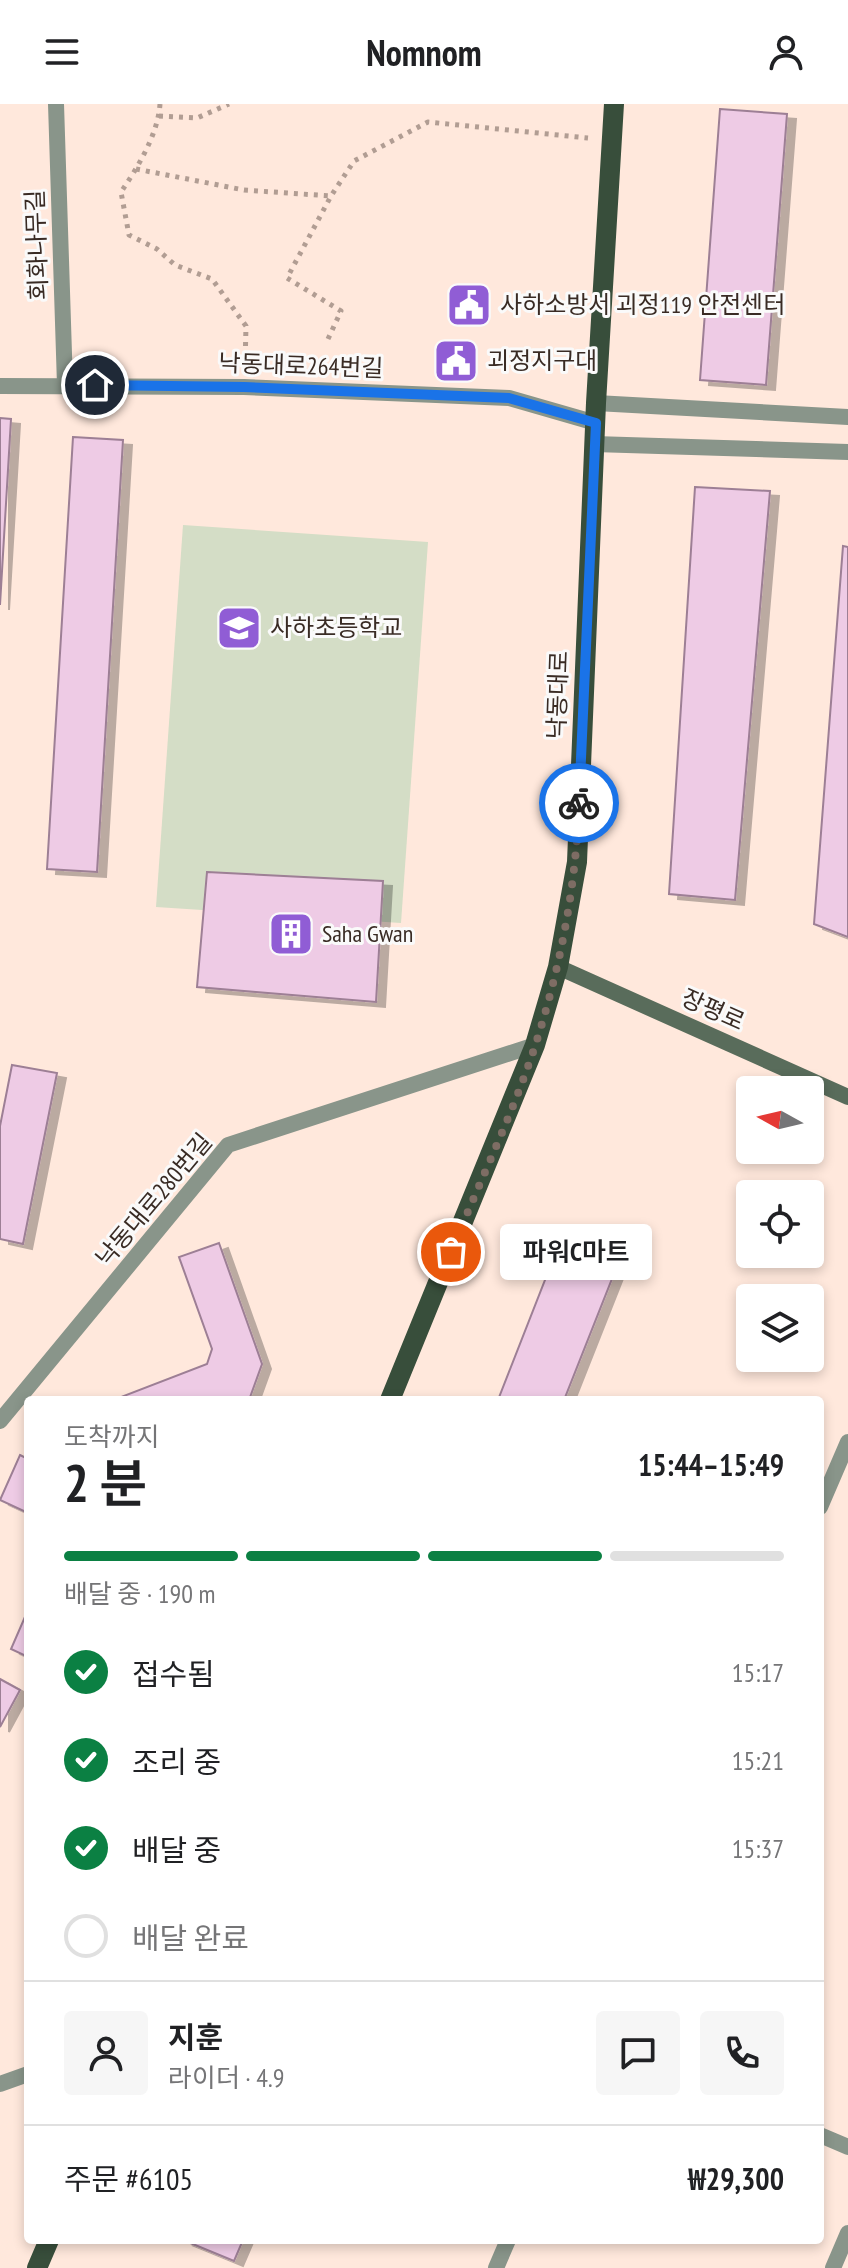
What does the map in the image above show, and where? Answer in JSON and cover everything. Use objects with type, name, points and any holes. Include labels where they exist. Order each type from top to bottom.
[{"type":"main road","name":"낙동대로","points":[[392,1396],[535,1045],[558,967],[577,862],[594,444],[614,104]]},
{"type":"main road","name":"장평로","points":[[558,967],[848,1097]]},
{"type":"main road","points":[[37,2268],[47,2244]]},
{"type":"street","name":"회화나무길","points":[[56,104],[65,385]]},
{"type":"street","name":"낙동대로264번길","points":[[0,386],[244,387],[509,398],[596,413],[848,417]]},
{"type":"street","points":[[594,444],[848,452]]},
{"type":"street","name":"낙동대로280번길","points":[[0,1421],[228,1145],[535,1045]]},
{"type":"street","points":[[824,1498],[848,1442]]},
{"type":"street","points":[[0,2084],[24,2075]]},
{"type":"street","points":[[824,2137],[848,2147]]},
{"type":"street","points":[[833,2268],[848,2233]]},
{"type":"street","points":[[496,2268],[506,2244]]},
{"type":"path","points":[[160,104],[159,116],[136,169],[121,192],[129,235],[157,249],[175,265],[212,279],[246,326],[244,387]]},
{"type":"path","points":[[159,116],[197,118],[229,104]]},
{"type":"path","points":[[328,339],[341,311],[287,278],[331,196],[354,161],[428,122],[613,140]]},
{"type":"path","points":[[136,169],[244,190],[331,196]]},
{"type":"green space","points":[[183,525],[428,542],[401,923],[156,907]]},
{"type":"building","points":[[720,109],[787,114],[766,385],[700,380]]},
{"type":"building","points":[[0,418],[11,419],[0,605]]},
{"type":"building","points":[[73,437],[123,440],[97,872],[47,869]]},
{"type":"building","points":[[695,487],[770,491],[735,900],[669,894]]},
{"type":"building","points":[[843,546],[848,547],[848,937],[814,924]]},
{"type":"building","name":"Saha Gwan","points":[[207,872],[383,881],[376,1002],[197,987]]},
{"type":"building","points":[[12,1065],[57,1073],[23,1244],[0,1239],[0,1126]]},
{"type":"building","points":[[563,1234],[621,1256],[566,1396],[500,1396]]},
{"type":"building","points":[[219,1243],[262,1364],[250,1396],[124,1396],[207,1364],[212,1349],[179,1257]]},
{"type":"building","points":[[20,1455],[24,1457],[24,1511],[0,1500]]},
{"type":"building","points":[[24,1619],[24,1655],[11,1649]]},
{"type":"building","points":[[0,1679],[20,1690],[0,1727]]},
{"type":"building","points":[[193,2244],[241,2244],[234,2261]]},
{"type":"way so far","points":[[451,1252],[535,1045],[558,967],[577,862],[579,803]]},
{"type":"place","name":"사하소방서 괴정119 안전센터","points":[[469,305]]},
{"type":"place","name":"괴정지구대","points":[[456,361]]},
{"type":"place","name":"사하초등학교","points":[[239,628]]},
{"type":"place","name":"Saha Gwan","points":[[291,934]]},
{"type":"place","name":"파워C마트","points":[[451,1252]]},
{"type":"route","points":[[95,385],[244,387],[509,398],[596,423],[579,803]]}]
